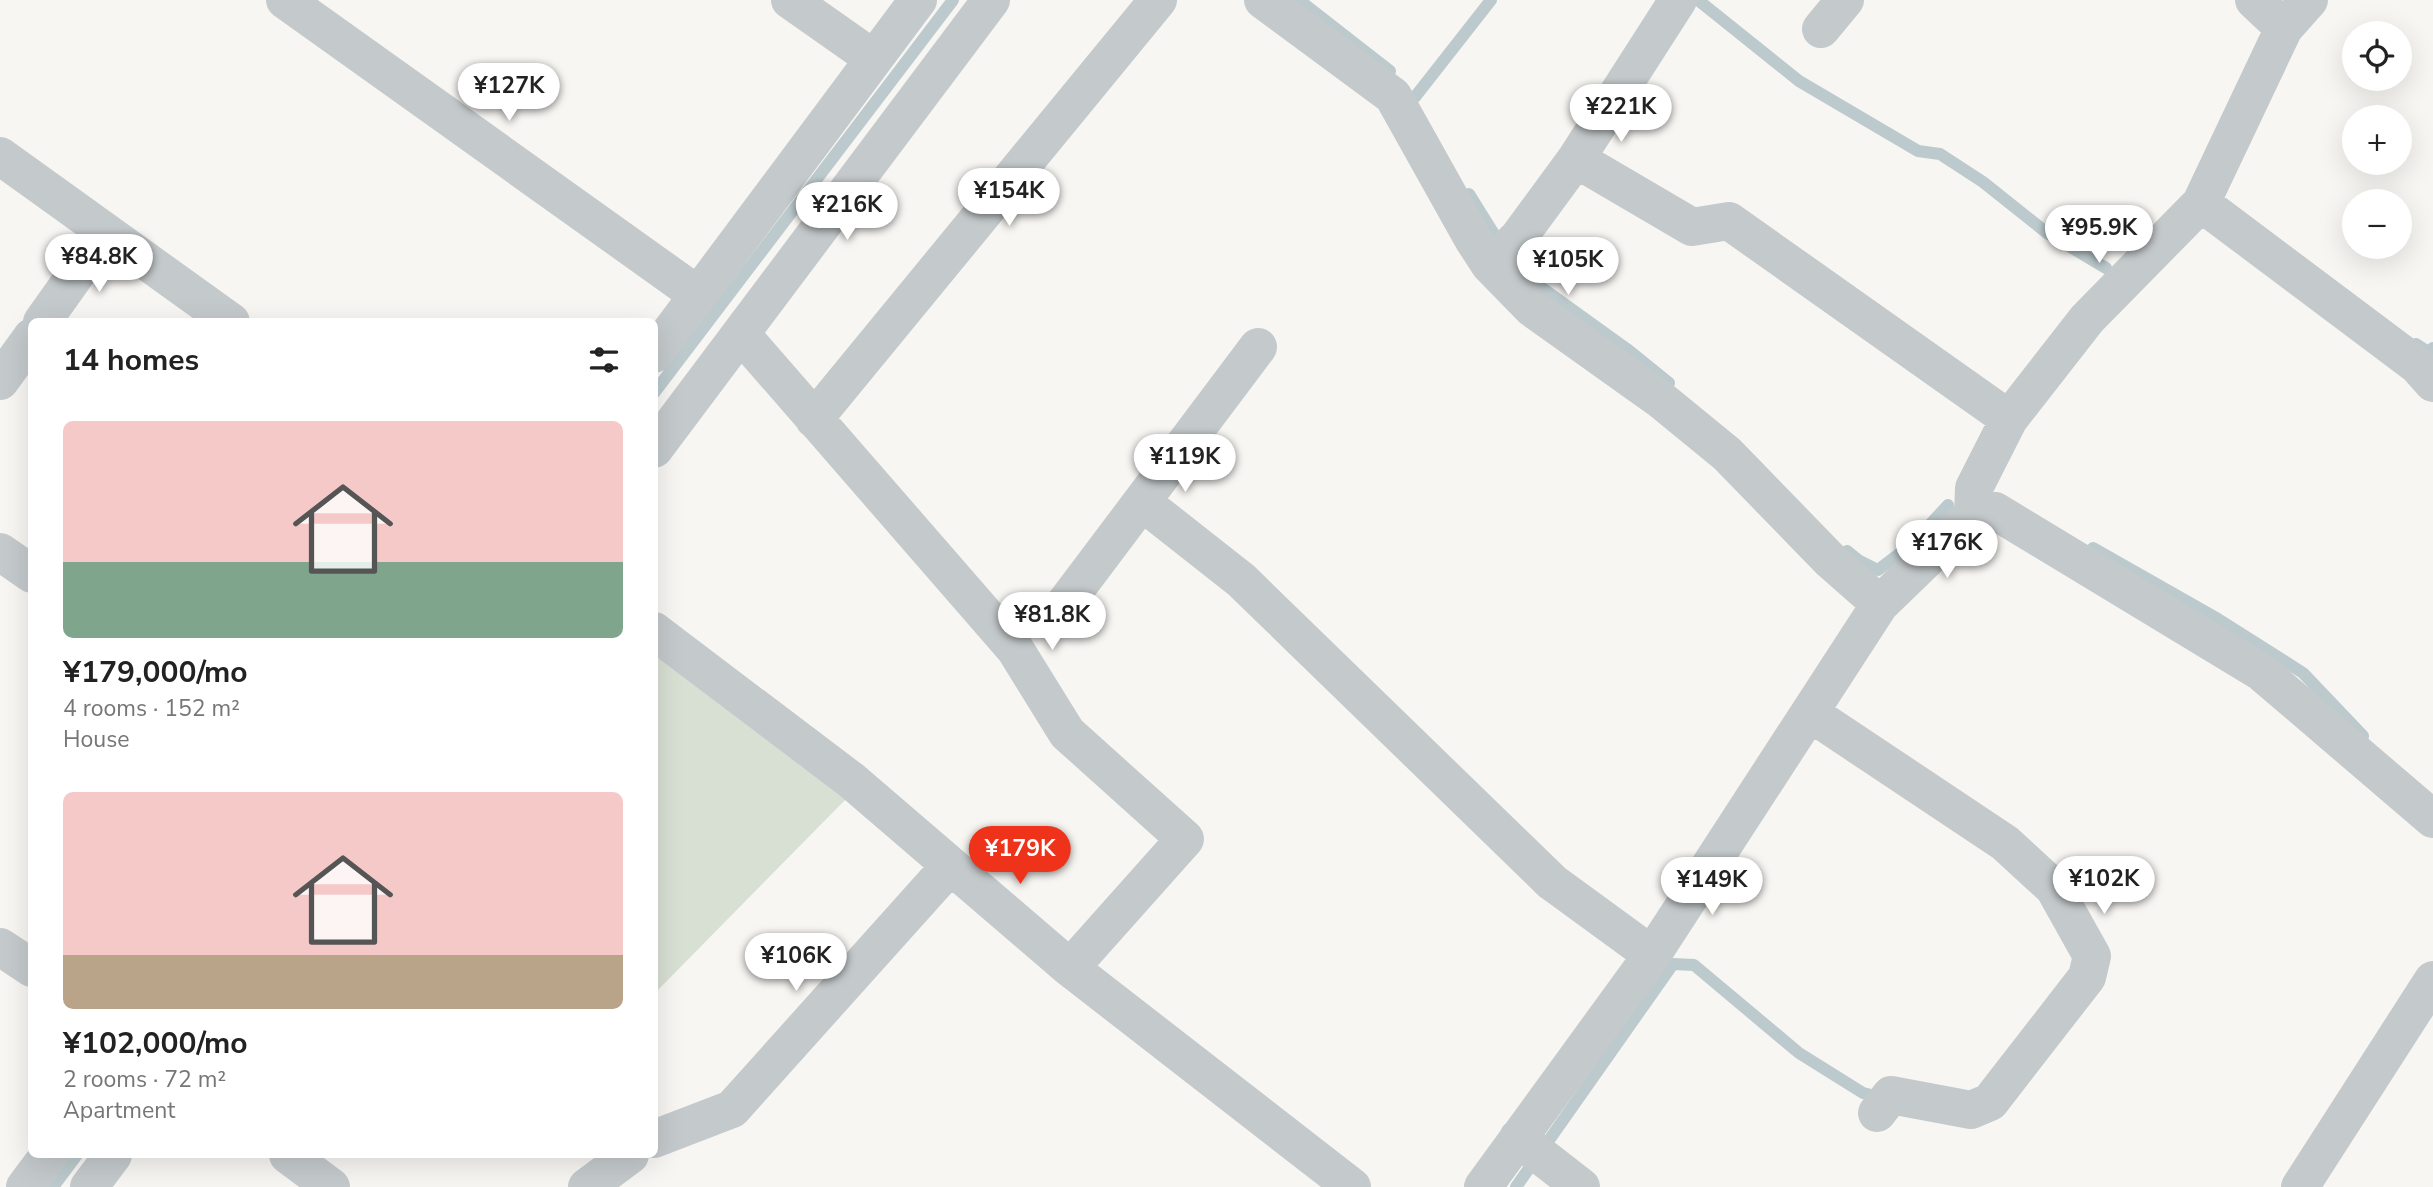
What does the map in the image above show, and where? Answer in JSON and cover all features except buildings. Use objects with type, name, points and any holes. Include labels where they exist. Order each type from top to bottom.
[{"type":"street","points":[[285,0],[698,295]]},
{"type":"street","points":[[790,0],[874,59]]},
{"type":"street","points":[[658,349],[918,0]]},
{"type":"street","points":[[658,444],[991,0]]},
{"type":"street","points":[[814,419],[1158,0]]},
{"type":"street","points":[[1263,0],[1393,96],[1473,239],[1500,255],[1532,308],[1661,400],[1727,454],[1830,560],[1880,604]]},
{"type":"street","points":[[1500,255],[1576,159],[1678,0]]},
{"type":"street","points":[[1821,29],[1846,0]]},
{"type":"street","points":[[2254,0],[2284,28]]},
{"type":"street","points":[[1973,514],[1974,488],[2009,419],[2087,319],[2200,203],[2284,28],[2309,0]]},
{"type":"street","points":[[0,156],[225,318]]},
{"type":"street","points":[[1576,159],[1692,227],[1729,221],[2009,419]]},
{"type":"street","points":[[2200,203],[2417,365],[2433,383]]},
{"type":"street","points":[[45,318],[106,232]]},
{"type":"street","points":[[741,334],[1015,649],[1067,733],[1185,839],[1070,968]]},
{"type":"street","points":[[0,381],[28,342]]},
{"type":"street","points":[[1064,605],[1258,347]]},
{"type":"street","points":[[1142,502],[1241,580],[1552,882],[1652,955]]},
{"type":"street","points":[[1483,1187],[1531,1149],[1652,955],[1880,604],[1973,514],[1983,510],[1995,511],[2261,672],[2433,819]]},
{"type":"street","points":[[0,552],[28,571]]},
{"type":"street","points":[[658,634],[851,780],[1070,968],[1352,1187]]},
{"type":"street","points":[[1810,713],[2005,844],[2054,888],[2092,956],[2087,977],[1990,1102],[1971,1110],[1891,1095],[1877,1113]]},
{"type":"street","points":[[658,1137],[732,1109],[950,866]]},
{"type":"street","points":[[0,947],[28,965]]},
{"type":"street","points":[[2300,1187],[2433,980]]},
{"type":"street","points":[[1531,1149],[1581,1187]]},
{"type":"street","points":[[25,1187],[47,1158]]},
{"type":"street","points":[[89,1187],[111,1158]]},
{"type":"street","points":[[292,1158],[331,1187]]},
{"type":"street","points":[[587,1187],[619,1158]]},
{"type":"shaded area","points":[[658,652],[848,797],[658,990]]},
{"type":"waterway","points":[[658,388],[953,0]]},
{"type":"waterway","points":[[1299,0],[1390,71]]},
{"type":"waterway","points":[[1415,97],[1491,0]]},
{"type":"waterway","points":[[1698,0],[1799,81],[1918,151],[1940,154],[1983,182],[2047,233],[2106,268]]},
{"type":"waterway","points":[[1469,194],[1502,247]]},
{"type":"waterway","points":[[1527,277],[1627,349],[1669,383]]},
{"type":"waterway","points":[[2416,344],[2428,352],[2433,348]]},
{"type":"waterway","points":[[1847,551],[1878,570],[1912,544],[1948,505]]},
{"type":"waterway","points":[[2093,548],[2218,619],[2303,673],[2363,736]]},
{"type":"waterway","points":[[1516,1187],[1673,964],[1694,965],[1799,1053],[1863,1093],[1875,1096]]},
{"type":"waterway","points":[[53,1187],[75,1158]]}]
